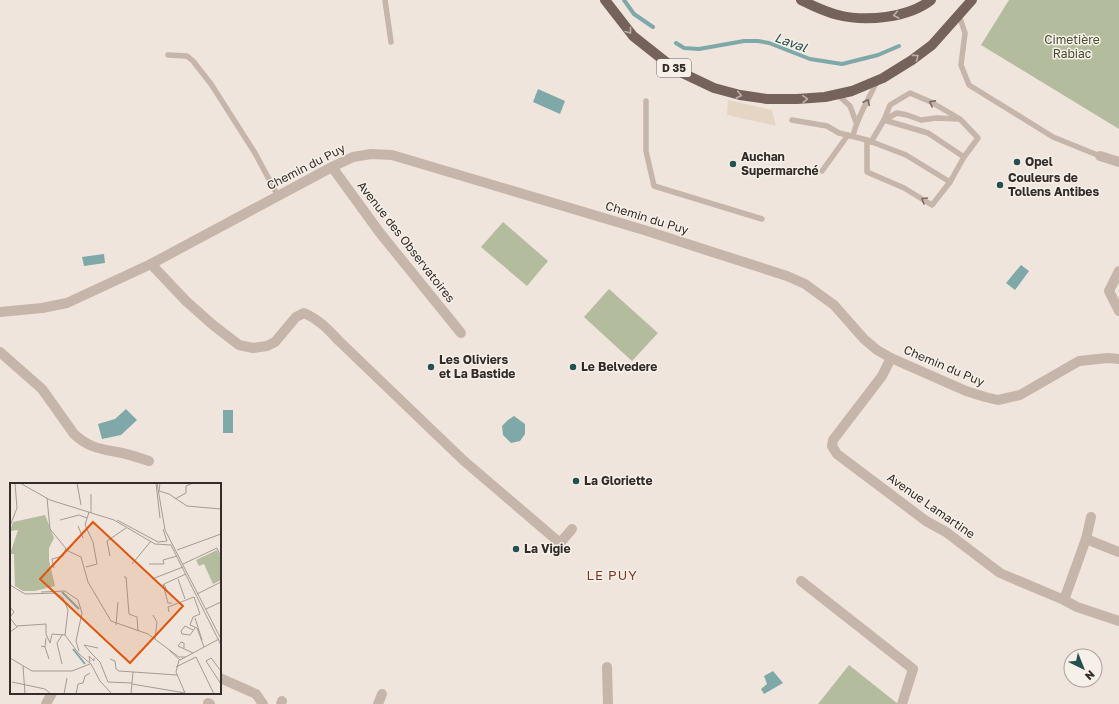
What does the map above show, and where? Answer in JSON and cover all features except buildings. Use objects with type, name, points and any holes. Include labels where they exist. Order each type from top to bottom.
[{"type":"main road","name":"D 35","points":[[604,0],[633,36],[676,70],[714,88],[740,95],[766,99],[825,97],[852,91],[877,81],[912,60],[932,45],[972,0]]},
{"type":"main road","points":[[801,0],[838,15],[871,18],[906,13],[926,4],[931,0]]},
{"type":"street","name":"Chemin du Puy","points":[[0,312],[42,308],[67,303],[151,264],[332,167],[353,157],[371,154],[392,156],[644,230],[787,276],[805,284],[834,305],[864,339],[877,350],[891,358],[966,391],[998,400],[1020,395],[1079,361],[1108,358],[1119,359]]},
{"type":"street","points":[[1100,156],[1119,162]]},
{"type":"street","name":"Avenue des Observatoires","points":[[332,167],[380,232],[461,333]]},
{"type":"street","points":[[151,264],[186,301],[213,325],[239,345],[253,348],[268,346],[275,342],[296,317],[304,313],[314,317],[325,325],[338,340],[463,460],[560,543],[572,529]]},
{"type":"street","points":[[1119,271],[1109,291],[1119,311]]},
{"type":"street","points":[[0,352],[42,390],[80,440],[91,446],[106,451],[122,453],[149,461]]},
{"type":"street","name":"Avenue Lamartine","points":[[891,358],[882,376],[833,440],[832,446],[837,454],[926,521],[946,532],[1000,573],[1077,607],[1119,621]]},
{"type":"street","points":[[1064,600],[1086,539],[1091,517]]},
{"type":"street","points":[[1086,539],[1119,552]]},
{"type":"street","points":[[801,581],[913,669],[902,704]]},
{"type":"street","points":[[607,667],[608,704]]},
{"type":"street","points":[[221,678],[256,694],[263,704]]},
{"type":"street","points":[[46,704],[51,694]]},
{"type":"street","points":[[378,704],[382,694]]},
{"type":"lane","points":[[385,0],[391,42]]},
{"type":"lane","points":[[959,15],[965,33],[961,65],[969,86],[1053,137],[1100,156]]},
{"type":"lane","points":[[168,55],[187,56],[193,60],[211,84],[255,153],[278,196]]},
{"type":"lane","points":[[822,171],[850,136],[877,81]]},
{"type":"lane","points":[[910,93],[931,102],[960,120],[978,138],[964,157],[950,182],[932,205],[904,188],[867,172],[869,141],[884,120],[890,105],[910,93]]},
{"type":"lane","points":[[837,94],[850,106],[856,122]]},
{"type":"lane","points":[[646,101],[646,150],[654,186],[762,219]]},
{"type":"lane","points":[[884,120],[896,113],[921,120],[938,118],[960,120]]},
{"type":"lane","points":[[792,120],[827,126],[839,133],[869,141],[906,155],[950,182]]},
{"type":"lane","points":[[884,120],[928,133],[964,157]]},
{"type":"green space","name":"Cimetière Rabiac","points":[[1009,0],[1119,0],[1119,129],[981,45]]},
{"type":"green space","points":[[503,222],[548,261],[527,286],[481,247]]},
{"type":"green space","points":[[609,289],[658,333],[632,361],[584,317]]},
{"type":"green space","points":[[849,665],[898,704],[818,704]]},
{"type":"shaded area","points":[[728,100],[772,110],[776,126],[727,115]]},
{"type":"water","points":[[538,89],[565,101],[560,114],[533,102]]},
{"type":"water","points":[[104,254],[105,263],[84,266],[82,257]]},
{"type":"water","points":[[1021,265],[1029,271],[1015,290],[1006,283]]},
{"type":"water","points":[[126,409],[137,420],[121,435],[102,439],[98,424],[115,419]]},
{"type":"water","points":[[223,410],[233,410],[233,433],[223,433]]},
{"type":"water","points":[[514,416],[525,424],[525,434],[520,441],[511,443],[503,435],[502,426]]},
{"type":"water","points":[[773,671],[783,683],[764,694],[761,689],[767,684],[764,676]]},
{"type":"waterway","points":[[624,0],[634,14],[653,27]]},
{"type":"waterway","name":"Laval","points":[[676,43],[684,48],[699,49],[744,41],[758,41],[769,43],[810,59],[842,64],[878,55],[899,46]]},
{"type":"place","name":"Opel","points":[[1017,162]]},
{"type":"place","name":"Auchan Supermarché","points":[[733,164]]},
{"type":"place","name":"Couleurs de Tollens Antibes","points":[[1000,185]]},
{"type":"place","name":"Les Oliviers et La Bastide","points":[[431,367]]},
{"type":"place","name":"Le Belvedere","points":[[573,367]]},
{"type":"place","name":"La Gloriette","points":[[576,481]]},
{"type":"place","name":"La Vigie","points":[[516,549]]},
{"type":"district","name":"LE PUY","points":[[612,575]]}]
